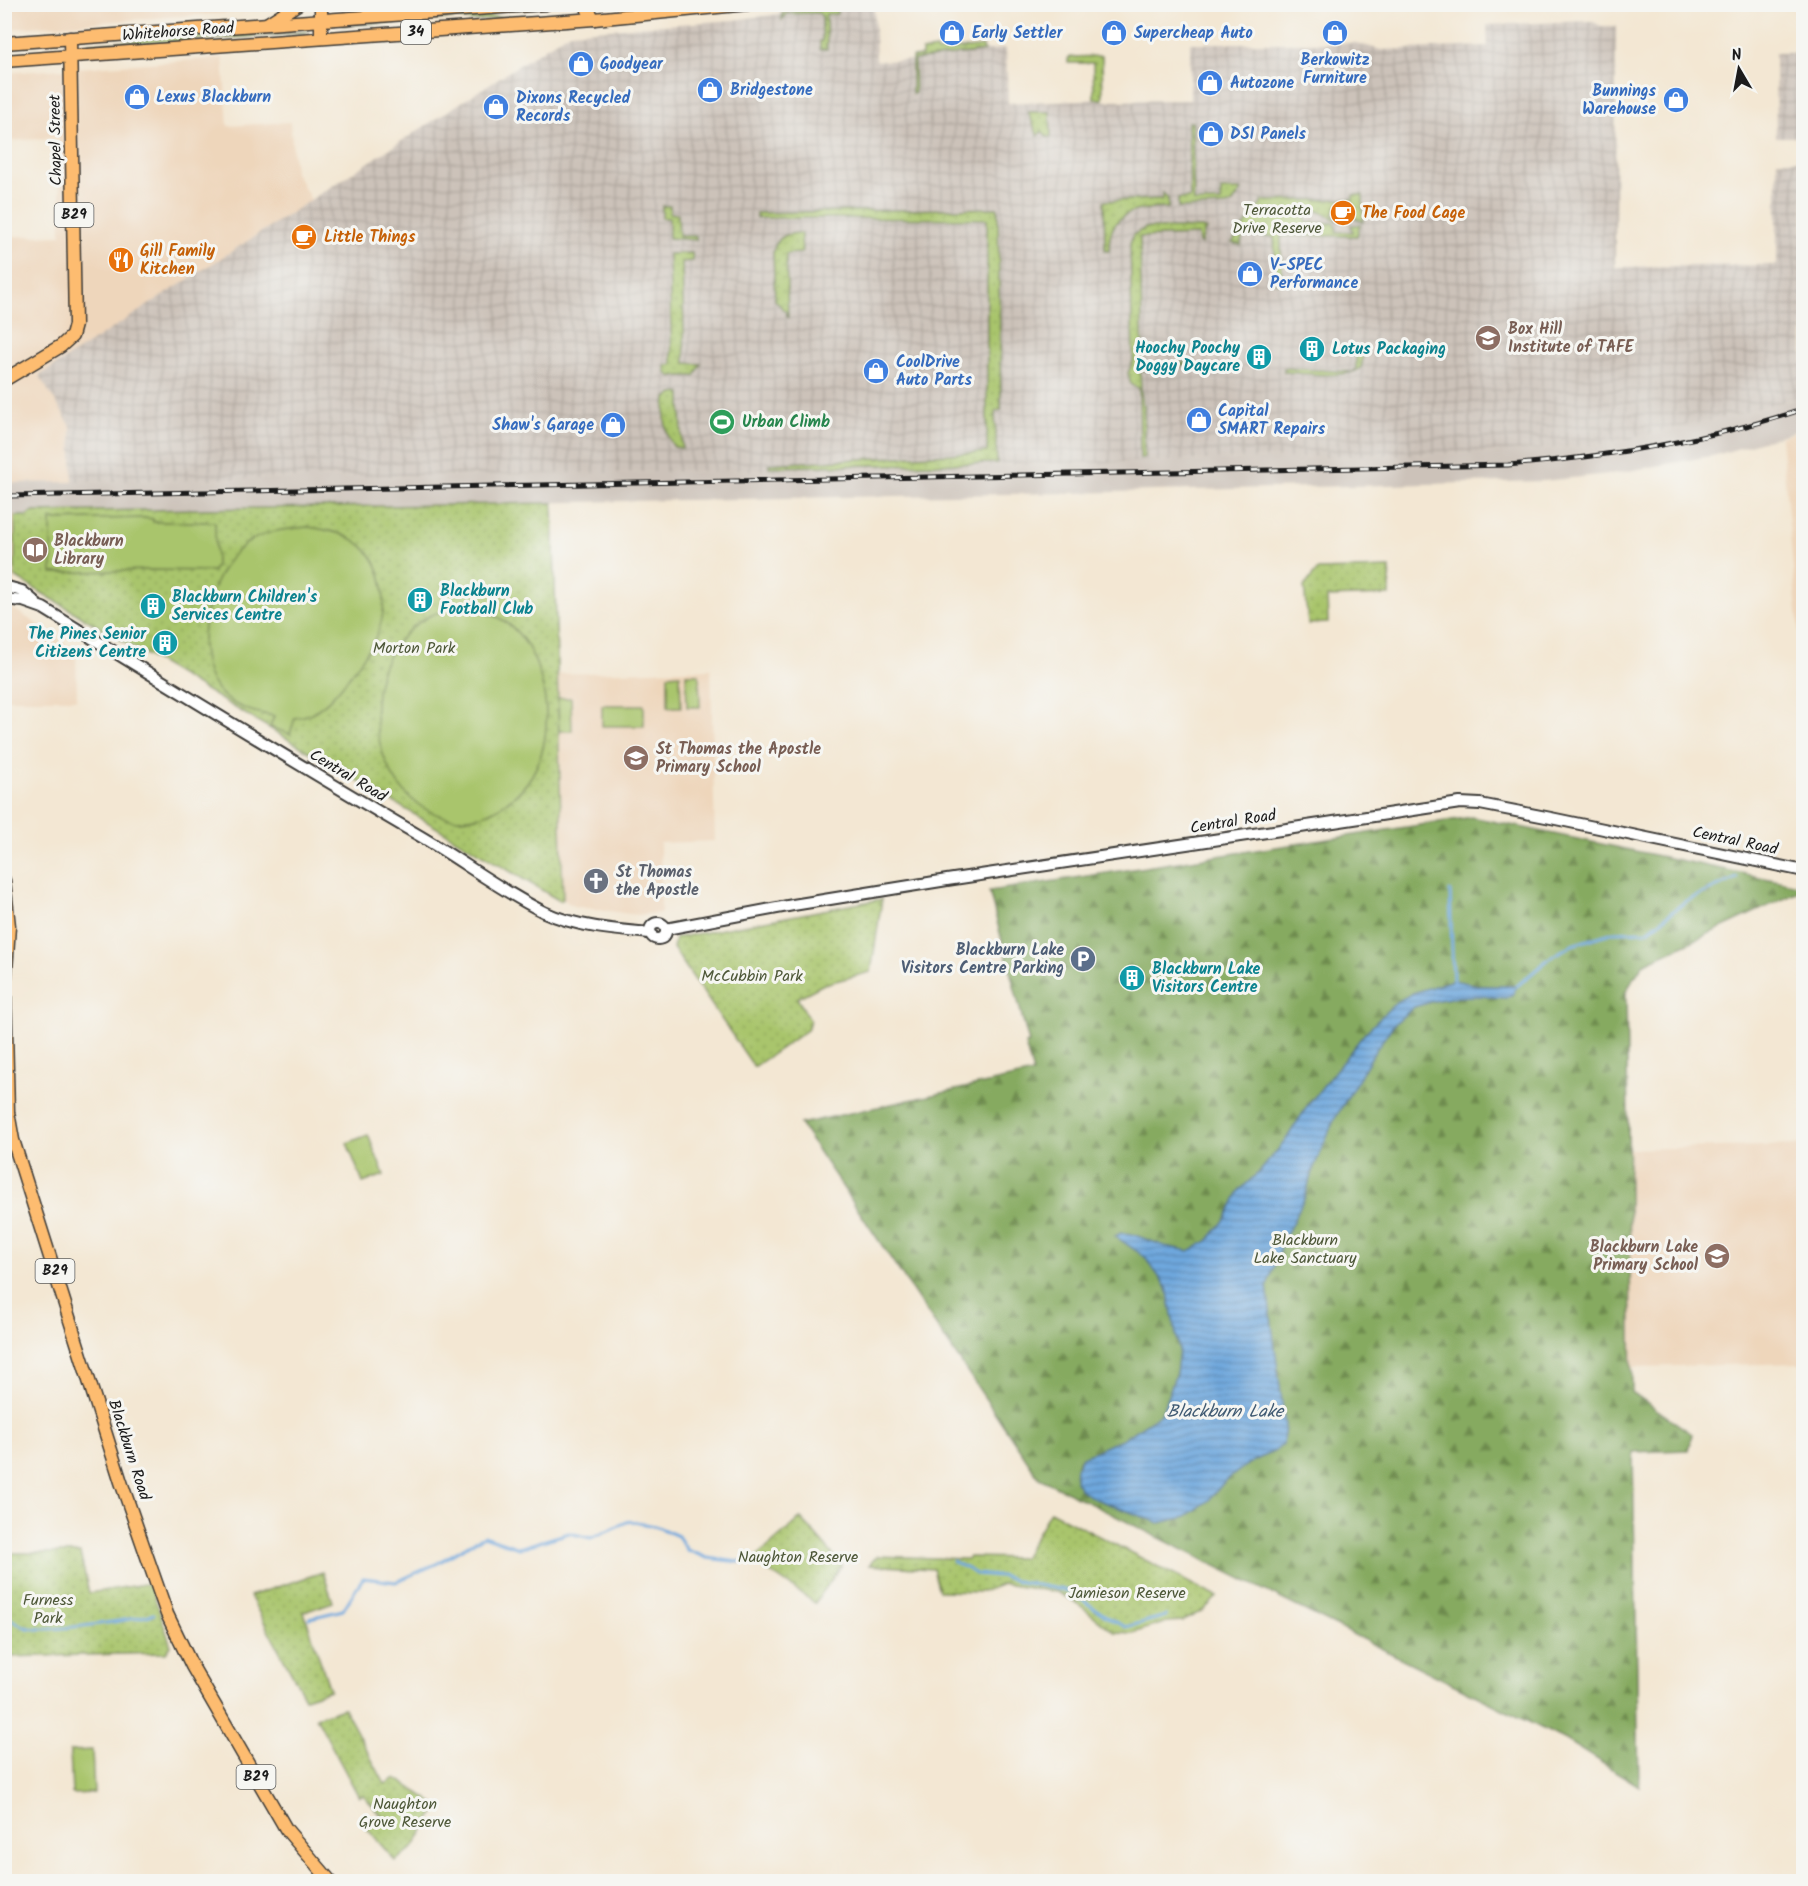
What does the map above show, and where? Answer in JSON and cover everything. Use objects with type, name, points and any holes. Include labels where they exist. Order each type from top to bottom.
[{"type":"main road","points":[[267,24],[298,4]]},
{"type":"main road","points":[[321,4],[321,38]]},
{"type":"main road","points":[[345,4],[349,11],[358,17]]},
{"type":"main road","name":"Whitehorse Road","points":[[4,43],[546,4]]},
{"type":"main road","points":[[592,4],[588,10],[594,19]]},
{"type":"main road","name":"Whitehorse Road","points":[[4,62],[594,19],[748,4]]},
{"type":"main road","points":[[522,6],[538,14],[539,23]]},
{"type":"main road","name":"Chapel Street","points":[[8,379],[68,340],[75,325],[70,38]]},
{"type":"main road","name":"B29","points":[[4,387],[8,379]]},
{"type":"main road","name":"Blackburn Road","points":[[4,880],[8,904],[5,987],[8,1112],[13,1140],[122,1482],[167,1614],[201,1682],[286,1829],[332,1881]]},
{"type":"main road","name":"Blackburn Road","points":[[4,982],[5,987]]},
{"type":"street","name":"Central Road","points":[[4,586],[22,591],[43,608],[342,792],[421,836],[545,912],[571,921],[620,931],[651,933],[654,938],[660,939],[665,935],[666,929],[781,907],[1460,803],[1479,804],[1520,812],[1803,870]]},
{"type":"street","name":"Central Road","points":[[4,599],[23,601],[43,608]]},
{"type":"shaded area","points":[[5,4],[266,4],[266,10],[5,29]]},
{"type":"shaded area","points":[[844,5],[874,5],[876,61],[914,60],[1006,48],[1008,103],[1103,99],[1104,101],[1190,100],[1190,43],[1356,43],[1381,50],[1488,46],[1487,25],[1591,21],[1601,26],[1616,26],[1615,267],[1777,265],[1777,160],[1803,160],[1803,396],[1745,413],[1631,439],[1589,446],[1511,452],[953,467],[73,482],[71,426],[39,376],[570,32],[734,20]]},
{"type":"shaded area","points":[[1775,53],[1803,53],[1803,137],[1776,137]]},
{"type":"shaded area","points":[[223,58],[228,126],[290,122],[295,172],[311,200],[40,376],[71,426],[73,482],[10,483],[10,511],[15,516],[13,608],[76,651],[77,699],[5,699],[5,237],[61,235],[59,138],[5,141],[5,73]]},
{"type":"shaded area","points":[[1804,396],[1803,429],[1716,455],[1618,473],[1544,481],[1115,492],[32,512],[28,516],[15,516],[10,512],[10,483],[953,467],[1511,452],[1589,446],[1631,439],[1745,413]]},
{"type":"shaded area","points":[[1803,429],[1803,634],[1799,634],[1781,437]]},
{"type":"shaded area","name":"St Thomas the Apostle Primary School","points":[[711,669],[715,841],[660,843],[661,913],[637,915],[573,906],[563,899],[557,674]]},
{"type":"shaded area","name":"Blackburn Lake Primary School","points":[[1803,1145],[1803,1363],[1632,1367],[1629,1149]]},
{"type":"green space","points":[[842,4],[860,5],[837,8],[837,14],[826,14],[827,49],[820,49],[822,16],[818,13],[787,14],[782,20],[782,13]]},
{"type":"green space","points":[[479,15],[531,16],[472,21],[459,18],[342,26],[342,24]]},
{"type":"green space","points":[[308,31],[306,33],[178,42],[88,44],[221,33],[268,34]]},
{"type":"green space","points":[[983,46],[984,51],[914,60],[915,93],[912,93],[912,57],[922,56],[922,51],[936,49],[937,52]]},
{"type":"green space","points":[[1102,56],[1103,99],[1094,99],[1093,63],[1068,63],[1068,59]]},
{"type":"green space","points":[[1028,112],[1050,112],[1051,137],[1047,137],[1042,131],[1038,136]]},
{"type":"green space","points":[[1188,122],[1192,122],[1194,202],[1221,202],[1221,190],[1242,190],[1233,203],[1227,206],[1178,208],[1178,199],[1190,198]]},
{"type":"green space","points":[[1163,193],[1168,199],[1168,208],[1145,209],[1126,214],[1113,227],[1109,251],[1105,251],[1104,201],[1163,199]]},
{"type":"green space","name":"Terracotta Drive Reserve","points":[[1353,195],[1363,195],[1363,222],[1353,217],[1349,201],[1337,205],[1333,215],[1339,221],[1306,205],[1306,223],[1335,223],[1337,232],[1353,232],[1351,225],[1360,225],[1357,236],[1281,236],[1282,283],[1276,283],[1274,237],[1242,236],[1241,245],[1232,243],[1263,201],[1353,199]]},
{"type":"green space","points":[[662,206],[670,206],[670,213],[678,214],[679,236],[696,236],[696,240],[669,238],[669,218],[662,218]]},
{"type":"green space","points":[[998,208],[1001,410],[995,411],[997,463],[769,467],[769,464],[987,452],[987,219],[756,218],[756,213]]},
{"type":"green space","points":[[1145,228],[1202,228],[1207,230],[1204,232],[1201,244],[1198,235],[1140,237],[1143,369],[1195,361],[1195,364],[1140,371],[1142,404],[1144,405],[1144,457],[1140,459],[1139,388],[1131,385],[1128,373],[1133,361],[1130,243],[1133,235]]},
{"type":"green space","points":[[801,233],[802,253],[786,254],[788,318],[786,312],[775,300],[773,253],[777,243],[783,237]]},
{"type":"green space","points":[[692,253],[693,261],[682,262],[685,363],[701,364],[695,376],[670,376],[666,372],[666,365],[672,365],[669,254]]},
{"type":"green space","points":[[1356,353],[1363,353],[1361,367],[1353,372],[1356,368]]},
{"type":"green space","points":[[1284,368],[1352,372],[1336,375],[1313,374],[1284,372]]},
{"type":"green space","points":[[681,393],[682,448],[674,447],[671,442],[665,417],[666,398]]},
{"type":"green space","name":"Morton Park","points":[[553,503],[563,899],[560,901],[15,577],[15,516],[28,516],[32,512]]},
{"type":"green space","points":[[153,519],[153,522],[215,522],[216,566],[213,571],[52,573],[51,520]]},
{"type":"green space","points":[[308,527],[332,531],[355,540],[361,545],[378,569],[384,602],[381,624],[368,651],[332,697],[312,713],[295,718],[290,734],[270,727],[274,716],[242,708],[222,695],[208,674],[203,635],[212,593],[220,574],[231,558],[243,546],[258,537],[282,530]]},
{"type":"green space","points":[[1390,568],[1390,595],[1327,597],[1328,623],[1308,624],[1304,587],[1317,570]]},
{"type":"green space","points":[[460,608],[494,616],[519,634],[533,656],[539,672],[544,691],[546,730],[537,766],[528,782],[515,796],[484,815],[459,819],[435,814],[415,802],[400,786],[388,766],[380,744],[376,720],[381,674],[388,656],[399,640],[429,616]]},
{"type":"green space","points":[[680,674],[681,707],[668,707],[668,675]]},
{"type":"green space","points":[[686,674],[699,674],[700,707],[687,707]]},
{"type":"green space","points":[[558,698],[571,698],[572,731],[559,731]]},
{"type":"green space","points":[[602,705],[644,705],[644,726],[602,726]]},
{"type":"green space","name":"Blackburn Lake Sanctuary","points":[[1472,817],[1803,886],[1803,890],[1643,964],[1626,991],[1632,1392],[1692,1434],[1688,1450],[1633,1452],[1639,1786],[1565,1740],[1039,1478],[800,1124],[1033,1073],[1025,1044],[1029,1043],[989,891]]},
{"type":"green space","name":"McCubbin Park","points":[[882,899],[871,972],[824,984],[797,998],[810,1020],[807,1030],[754,1067],[673,948],[675,938]]},
{"type":"green space","points":[[368,1135],[384,1175],[363,1183],[347,1143]]},
{"type":"green space","name":"Jamieson Reserve","points":[[1050,1511],[1217,1597],[1204,1610],[1183,1621],[1167,1622],[1133,1633],[1114,1632],[1077,1603],[1057,1592],[1003,1584],[982,1592],[939,1591],[933,1569],[869,1565],[877,1556],[1023,1558]]},
{"type":"green space","name":"Naughton Reserve","points":[[801,1518],[842,1565],[815,1603],[753,1560]]},
{"type":"green space","name":"Furness Park","points":[[4,1553],[80,1553],[89,1593],[150,1583],[171,1646],[166,1653],[5,1657]]},
{"type":"green space","points":[[323,1572],[333,1602],[304,1612],[330,1690],[305,1698],[250,1596]]},
{"type":"green space","name":"Naughton Grove Reserve","points":[[344,1708],[385,1784],[396,1778],[440,1807],[413,1848],[395,1861],[364,1825],[382,1816],[363,1795],[359,1797],[316,1717]]},
{"type":"green space","points":[[92,1750],[94,1793],[72,1794],[70,1751]]},
{"type":"water","name":"Blackburn Lake","points":[[1453,980],[1482,986],[1517,986],[1513,994],[1506,998],[1457,997],[1414,1007],[1394,1024],[1375,1051],[1334,1120],[1312,1172],[1305,1197],[1285,1237],[1267,1286],[1285,1425],[1283,1444],[1248,1464],[1224,1482],[1209,1500],[1186,1517],[1159,1523],[1093,1498],[1080,1489],[1075,1481],[1076,1468],[1082,1457],[1124,1438],[1161,1414],[1176,1374],[1179,1350],[1167,1288],[1145,1257],[1115,1236],[1121,1233],[1132,1234],[1164,1246],[1189,1251],[1208,1241],[1226,1218],[1239,1191],[1262,1169],[1285,1141],[1308,1105],[1365,1033],[1396,1002],[1413,993]]},
{"type":"waterway","points":[[1517,986],[1551,957],[1572,945],[1614,932],[1648,931],[1686,901],[1737,878]]},
{"type":"waterway","points":[[1450,891],[1453,980]]},
{"type":"waterway","points":[[310,1618],[343,1610],[363,1578],[396,1582],[438,1563],[484,1536],[519,1548],[569,1533],[591,1538],[629,1521],[655,1526],[678,1536],[687,1550],[707,1558],[739,1562],[751,1558]]},
{"type":"waterway","points":[[953,1561],[976,1574],[1000,1576],[1069,1591],[1126,1627],[1166,1616]]},
{"type":"waterway","points":[[4,1615],[25,1627],[50,1629],[108,1623],[154,1614]]},
{"type":"railway","points":[[10,496],[1508,465],[1657,446],[1731,430],[1804,409]]},
{"type":"place","name":"Early Settler","points":[[952,33]]},
{"type":"place","name":"Supercheap Auto","points":[[1114,33]]},
{"type":"place","name":"Berkowitz Furniture","points":[[1335,33]]},
{"type":"place","name":"Goodyear","points":[[581,64]]},
{"type":"place","name":"Autozone","points":[[1210,83]]},
{"type":"place","name":"Bridgestone","points":[[710,90]]},
{"type":"place","name":"Lexus Blackburn","points":[[137,97]]},
{"type":"place","name":"Bunnings Warehouse","points":[[1676,100]]},
{"type":"place","name":"Dixons Recycled Records","points":[[496,107]]},
{"type":"place","name":"DSI Panels","points":[[1211,134]]},
{"type":"place","name":"The Food Cage","points":[[1343,213]]},
{"type":"place","name":"Little Things","points":[[304,237]]},
{"type":"place","name":"Gill Family Kitchen","points":[[121,260]]},
{"type":"place","name":"V-SPEC Performance","points":[[1250,274]]},
{"type":"place","name":"Box Hill Institute of TAFE","points":[[1488,338]]},
{"type":"place","name":"Lotus Packaging","points":[[1312,349]]},
{"type":"place","name":"Hoochy Poochy Doggy Daycare","points":[[1259,357]]},
{"type":"place","name":"CoolDrive Auto Parts","points":[[876,371]]},
{"type":"place","name":"Capital SMART Repairs","points":[[1199,420]]},
{"type":"place","name":"Urban Climb","points":[[722,422]]},
{"type":"place","name":"Shaw's Garage","points":[[613,425]]},
{"type":"place","name":"Blackburn Library","points":[[35,550]]},
{"type":"place","name":"Blackburn Football Club","points":[[420,600]]},
{"type":"place","name":"Blackburn Children's Services Centre","points":[[153,606]]},
{"type":"place","name":"The Pines Senior Citizens Centre","points":[[165,643]]},
{"type":"place","name":"St Thomas the Apostle Primary School","points":[[636,758]]},
{"type":"place","name":"St Thomas the Apostle","points":[[596,881]]},
{"type":"place","name":"Blackburn Lake Visitors Centre Parking","points":[[1083,959]]},
{"type":"place","name":"Blackburn Lake Visitors Centre","points":[[1132,978]]},
{"type":"place","name":"Blackburn Lake Primary School","points":[[1717,1256]]}]
